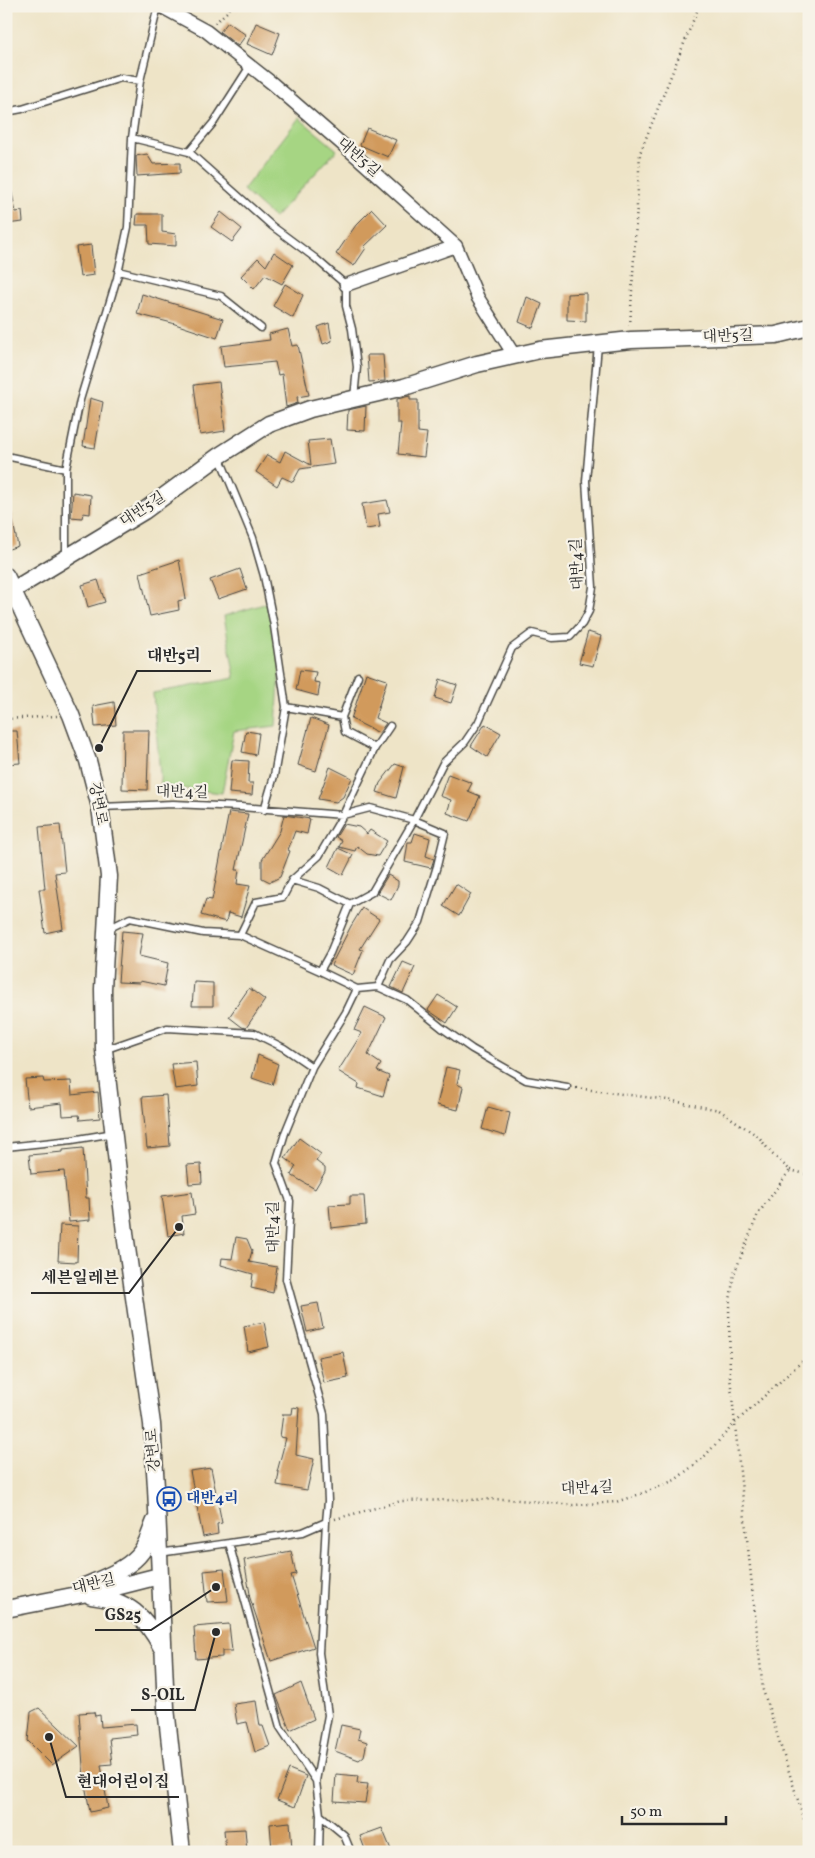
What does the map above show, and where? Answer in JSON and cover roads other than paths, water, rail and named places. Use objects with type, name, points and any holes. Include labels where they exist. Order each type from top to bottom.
[{"type":"street","name":"대반5길","points":[[159,6],[206,31],[250,66],[357,157],[456,246]]},
{"type":"street","points":[[346,285],[456,246],[478,298],[514,355]]},
{"type":"street","name":"대반5길","points":[[10,583],[66,558],[144,511],[219,456],[269,424],[310,408],[354,399],[514,355],[598,342],[776,335],[809,327]]},
{"type":"street","name":"강변로","points":[[10,583],[71,715],[88,761],[100,807],[109,876],[103,989],[104,1050],[126,1241],[152,1424],[166,1708],[182,1852]]},
{"type":"street","points":[[74,1593],[116,1571],[138,1556],[145,1546],[157,1516]]},
{"type":"street","name":"대반길","points":[[6,1609],[159,1574]]},
{"type":"street","points":[[74,1593],[119,1602],[142,1619],[154,1633],[163,1650]]},
{"type":"lane","name":"대반5길","points":[[66,558],[66,469],[80,400],[118,272],[128,227],[132,138],[140,81],[159,6]]},
{"type":"lane","points":[[189,152],[214,122],[250,66]]},
{"type":"lane","points":[[6,112],[22,109],[121,78],[140,81]]},
{"type":"lane","points":[[132,138],[189,152],[272,226],[315,258],[346,285],[346,306],[352,329],[357,367],[354,399]]},
{"type":"lane","points":[[118,272],[222,296],[261,328]]},
{"type":"lane","name":"대반4길","points":[[350,904],[372,892],[414,820],[443,763],[465,742],[478,723],[512,648],[532,633],[552,638],[570,636],[582,624],[589,611],[593,587],[586,481],[598,342]]},
{"type":"lane","points":[[6,456],[66,469]]},
{"type":"lane","points":[[219,456],[253,538],[264,576],[274,626],[286,707],[274,776],[264,810]]},
{"type":"lane","points":[[358,676],[342,718],[345,732],[375,748]]},
{"type":"lane","points":[[286,707],[342,718]]},
{"type":"lane","points":[[240,934],[256,902],[284,897],[292,880],[319,856],[343,815],[375,748],[390,726]]},
{"type":"lane","name":"대반4길","points":[[100,807],[172,804],[343,815],[370,808],[414,820],[445,833],[420,922],[407,942],[390,960],[378,987]]},
{"type":"lane","points":[[292,880],[319,888],[350,904],[330,953],[320,970]]},
{"type":"lane","points":[[105,930],[130,918],[203,933],[240,934],[320,970],[357,990],[378,987],[407,1000],[472,1049],[526,1080],[567,1086]]},
{"type":"lane","name":"대반4길","points":[[319,1852],[320,1815],[316,1780],[328,1716],[320,1653],[328,1501],[324,1414],[286,1279],[290,1202],[276,1164],[285,1133],[312,1068],[357,990]]},
{"type":"lane","points":[[104,1050],[168,1028],[254,1032],[284,1048],[312,1068]]},
{"type":"lane","points":[[6,1147],[115,1133]]},
{"type":"lane","points":[[159,1553],[303,1532],[326,1522]]},
{"type":"lane","name":"대반4길","points":[[229,1543],[280,1727],[316,1780]]},
{"type":"lane","points":[[320,1815],[344,1836],[351,1852]]},
{"type":"place","name":"대반5리","points":[[99,748]]},
{"type":"place","name":"세븐일레븐","points":[[179,1227]]},
{"type":"place","name":"대반4리","points":[[169,1499]]},
{"type":"place","name":"GS25","points":[[216,1587]]},
{"type":"place","name":"S-OIL","points":[[216,1632]]},
{"type":"place","name":"현대어린이집","points":[[49,1737]]}]
